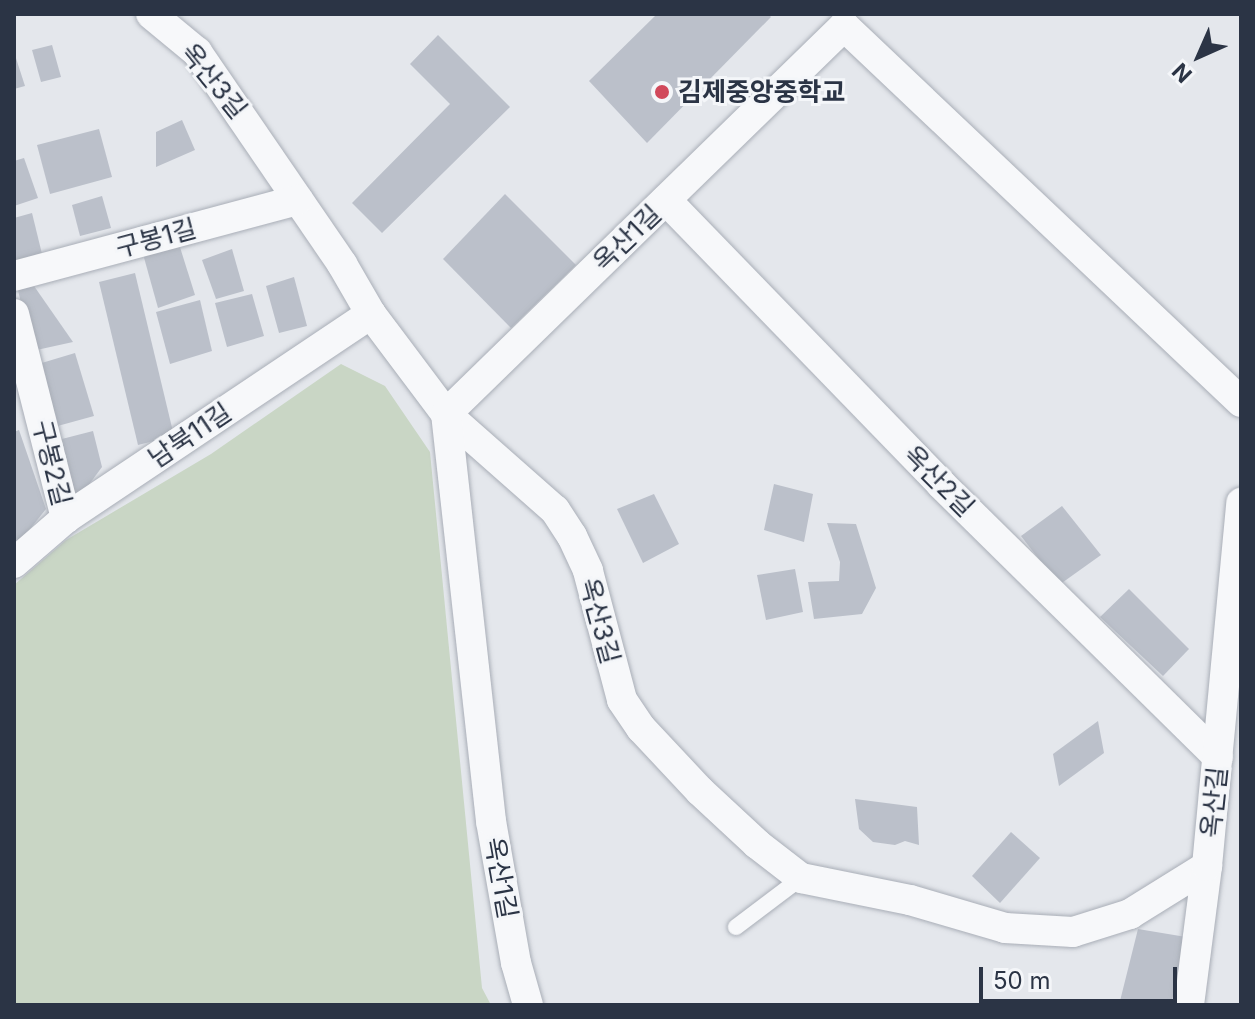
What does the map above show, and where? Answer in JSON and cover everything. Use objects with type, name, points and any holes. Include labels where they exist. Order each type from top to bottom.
[{"type":"street","name":"옥산3길","points":[[151,14],[197,52],[371,314],[446,414],[555,510],[572,536],[588,571],[622,700],[641,728],[700,791],[801,878],[910,900],[1005,928],[1073,932],[1130,914],[1207,866]]},
{"type":"street","name":"옥산1길","points":[[528,1005],[516,963],[491,821],[446,414],[844,26],[1241,402]]},
{"type":"street","name":"구봉1길","points":[[14,276],[298,200]]},
{"type":"street","name":"옥산2길","points":[[666,200],[941,484],[1218,757]]},
{"type":"street","name":"구봉2길","points":[[14,314],[66,518]]},
{"type":"street","name":"남북11길","points":[[14,563],[66,518],[371,314]]},
{"type":"street","name":"옥산길","points":[[1189,1005],[1207,866],[1241,503]]},
{"type":"lane","points":[[736,927],[801,878]]},
{"type":"green space","points":[[341,364],[385,386],[430,452],[482,988],[491,1005],[14,1005],[14,585],[66,540],[211,454]]},
{"type":"building","points":[[657,14],[768,14],[771,17],[647,143],[589,81]]},
{"type":"building","points":[[438,35],[510,107],[382,233],[352,203],[450,104],[410,64]]},
{"type":"building","points":[[52,45],[61,77],[41,82],[32,50]]},
{"type":"building","points":[[14,52],[25,86],[14,89]]},
{"type":"building","points":[[182,120],[195,150],[156,167],[156,132]]},
{"type":"building","points":[[99,129],[112,177],[50,194],[37,145]]},
{"type":"building","points":[[24,158],[38,198],[14,206],[14,161]]},
{"type":"building","points":[[505,194],[576,265],[511,328],[443,259]]},
{"type":"building","points":[[102,196],[111,228],[80,236],[72,205]]},
{"type":"building","points":[[32,213],[42,254],[14,261],[14,218]]},
{"type":"building","points":[[179,244],[195,295],[158,308],[143,254]]},
{"type":"building","points":[[232,249],[244,291],[216,299],[202,260]]},
{"type":"building","points":[[135,273],[174,436],[138,445],[99,282]]},
{"type":"building","points":[[294,277],[307,326],[279,333],[266,286]]},
{"type":"building","points":[[34,286],[73,342],[32,351],[18,290]]},
{"type":"building","points":[[252,294],[264,336],[227,347],[215,303]]},
{"type":"building","points":[[200,300],[212,351],[170,364],[156,312]]},
{"type":"building","points":[[75,353],[94,416],[54,427],[35,365]]},
{"type":"building","points":[[19,430],[46,509],[18,544],[14,533],[14,432]]},
{"type":"building","points":[[93,431],[102,467],[82,494],[72,493],[58,440]]},
{"type":"building","points":[[774,484],[813,494],[804,542],[764,530]]},
{"type":"building","points":[[654,494],[679,544],[643,563],[617,509]]},
{"type":"building","points":[[1062,506],[1101,555],[1059,585],[1021,536]]},
{"type":"building","points":[[827,523],[856,524],[876,588],[862,614],[814,619],[808,582],[839,581],[840,562]]},
{"type":"building","points":[[795,569],[803,612],[766,620],[757,575]]},
{"type":"building","points":[[1129,589],[1189,649],[1163,676],[1100,617]]},
{"type":"building","points":[[1098,721],[1104,753],[1059,786],[1053,754]]},
{"type":"building","points":[[855,799],[917,807],[919,845],[905,841],[895,845],[873,842],[859,829]]},
{"type":"building","points":[[1011,832],[1040,858],[1000,903],[972,876]]},
{"type":"building","points":[[1138,929],[1186,937],[1171,1005],[1119,1005]]},
{"type":"place","name":"김제중앙중학교","points":[[662,92]]}]
